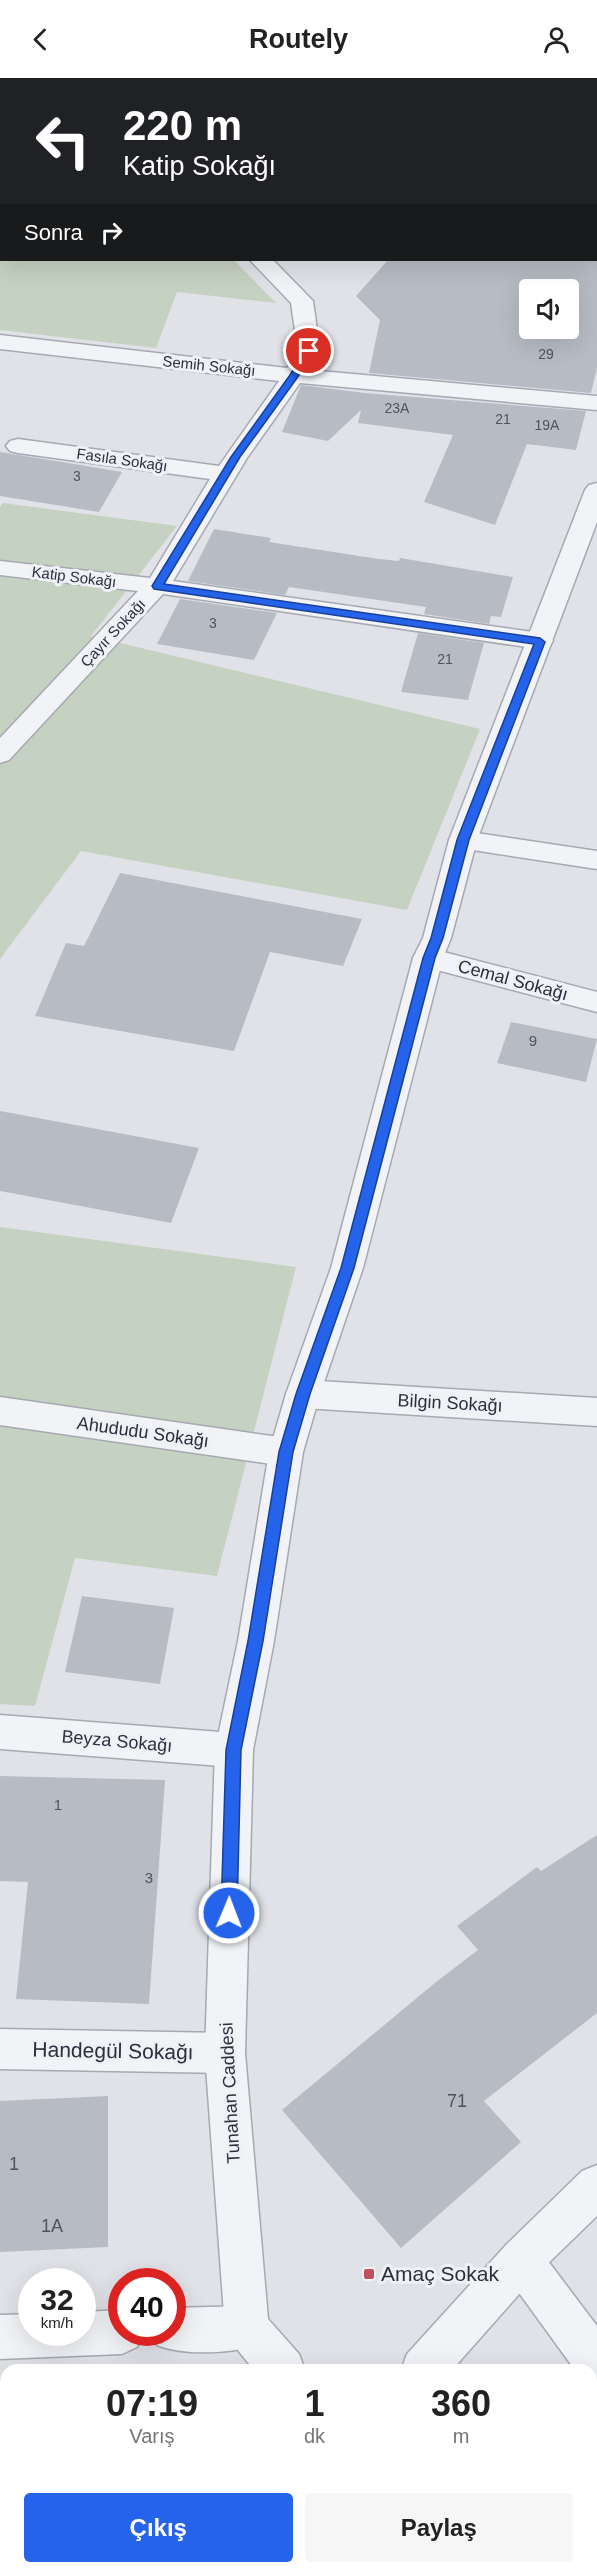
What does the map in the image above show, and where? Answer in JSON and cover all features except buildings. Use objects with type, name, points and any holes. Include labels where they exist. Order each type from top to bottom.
[{"type":"street","name":"Çayır Sokağı","points":[[0,754],[157,586],[225,474],[309,351],[302,301],[262,261]]},
{"type":"street","name":"Semih Sokağı","points":[[0,342],[294,376],[597,403]]},
{"type":"street","name":"Fasıla Sokağı","points":[[18,446],[225,474]]},
{"type":"street","name":"Tunahan Caddesi","points":[[247,2328],[225,2053],[234,1750],[256,1641],[286,1452],[303,1394],[347,1268],[429,958],[437,938],[463,840],[597,490]]},
{"type":"street","name":"Katip Sokağı","points":[[0,568],[157,586],[540,642]]},
{"type":"street","points":[[463,840],[597,860]]},
{"type":"street","name":"Cemal Sokağı","points":[[429,958],[597,1002]]},
{"type":"street","name":"Bilgin Sokağı","points":[[303,1394],[597,1412]]},
{"type":"street","name":"Ahududu Sokağı","points":[[0,1411],[286,1452]]},
{"type":"street","name":"Beyza Sokağı","points":[[0,1732],[234,1750]]},
{"type":"street","name":"Handegül Sokağı","points":[[0,2049],[225,2053]]},
{"type":"street","points":[[428,2364],[521,2260],[597,2186]]},
{"type":"street","points":[[521,2260],[597,2363]]},
{"type":"street","points":[[186,2330],[247,2328],[278,2364]]},
{"type":"street","points":[[0,2337],[108,2333]]},
{"type":"green space","points":[[0,261],[235,261],[276,303],[177,292],[156,348],[0,330]]},
{"type":"green space","points":[[3,503],[177,526],[91,636],[480,729],[407,910],[81,851],[0,959],[0,507]]},
{"type":"green space","points":[[0,1227],[296,1267],[217,1576],[75,1558],[35,1706],[0,1704]]},
{"type":"place","name":"Amaç Sokak","points":[[369,2274]]},
{"type":"route","points":[[229,1913],[234,1750],[256,1641],[286,1452],[303,1394],[347,1268],[429,958],[437,938],[463,840],[540,642],[157,586],[236,457],[294,376],[309,351]]}]
